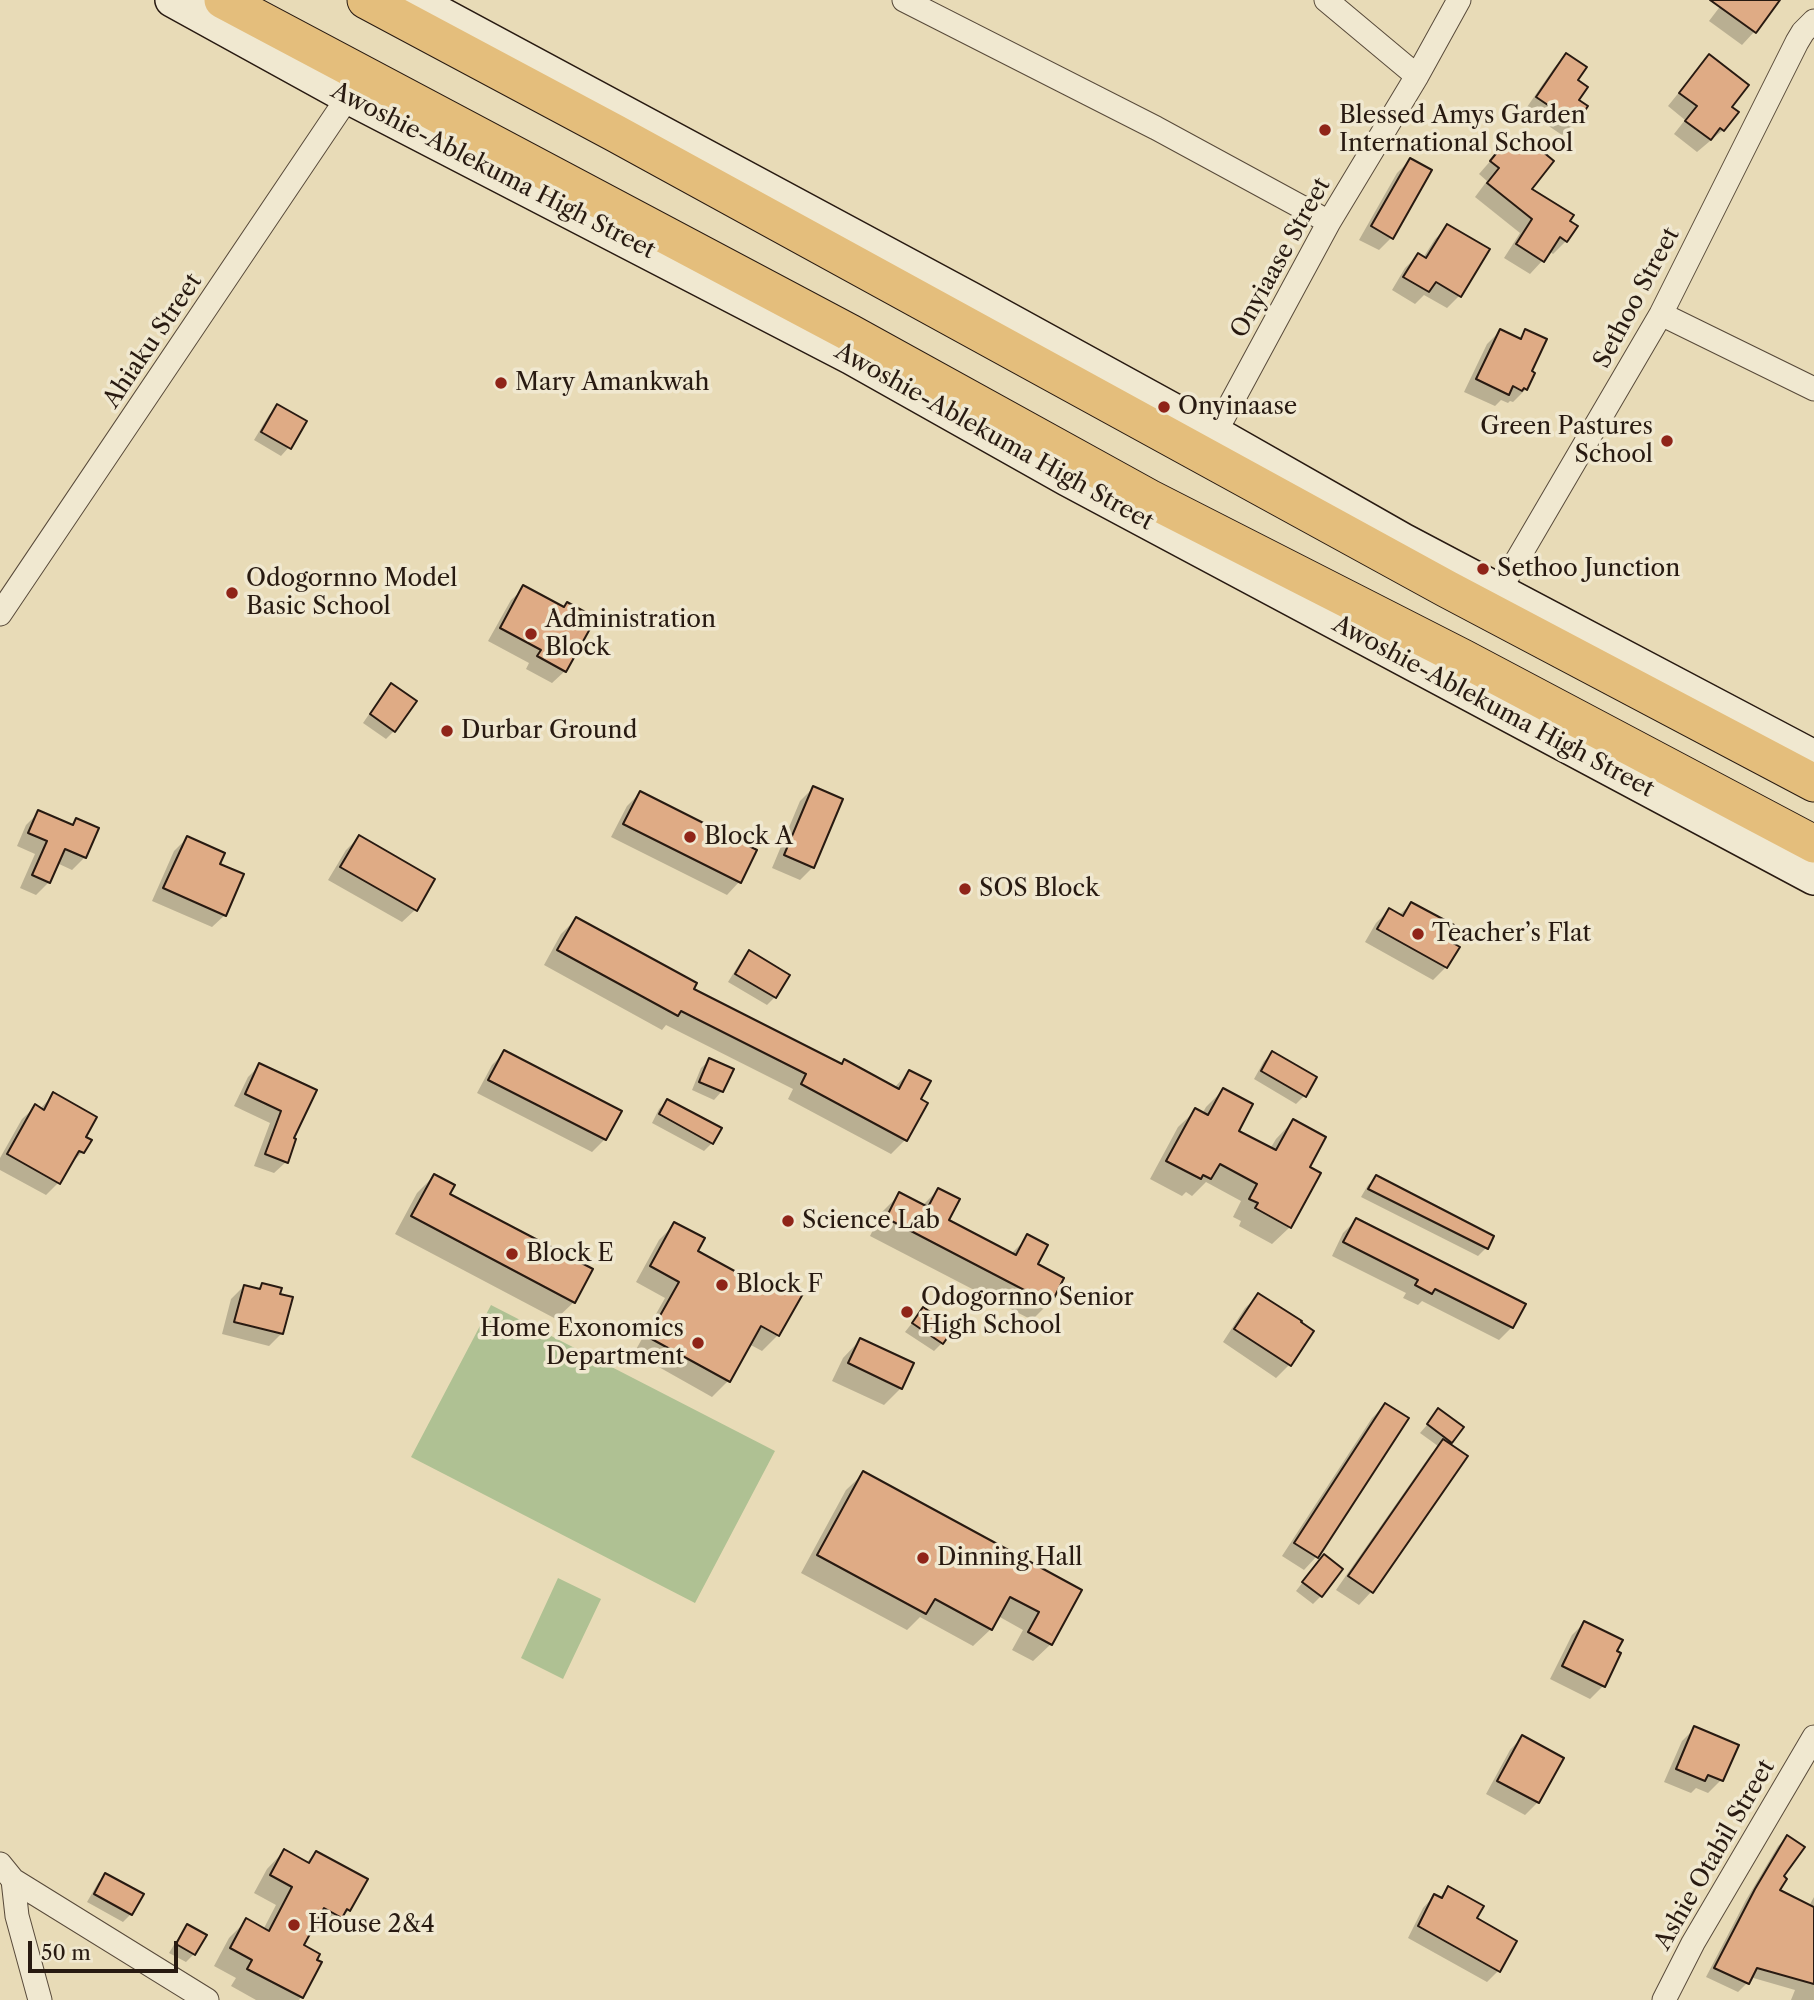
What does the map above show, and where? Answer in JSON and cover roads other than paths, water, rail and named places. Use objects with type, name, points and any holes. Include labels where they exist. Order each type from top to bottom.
[{"type":"main road","name":"Awoshie-Ablekuma High Street","points":[[223,0],[850,333],[1073,469],[1149,498],[1463,658],[1739,822],[1814,844]]},
{"type":"main road","points":[[366,0],[615,133],[965,310],[1447,589],[1814,783]]},
{"type":"main road","points":[[1403,540],[1447,589]]},
{"type":"street","name":"Awoshie-Ablekuma High Street","points":[[172,0],[348,97],[852,358],[1073,469]]},
{"type":"street","points":[[415,0],[965,310],[1214,433],[1403,540],[1814,757]]},
{"type":"street","points":[[904,0],[1156,128],[1329,222]]},
{"type":"street","points":[[1326,0],[1417,76]]},
{"type":"street","name":"Onyiaase Street","points":[[1214,433],[1329,222],[1417,76],[1459,0]]},
{"type":"street","name":"Sethoo Street","points":[[1499,591],[1661,314],[1797,42],[1812,23]]},
{"type":"street","name":"Ahiaku Street","points":[[0,614],[348,97]]},
{"type":"street","points":[[1661,314],[1814,389]]},
{"type":"street","name":"Awoshie-Ablekuma High Street","points":[[1739,822],[1814,878]]},
{"type":"street","name":"Ashie Otabil Street","points":[[1664,2000],[1693,1942],[1814,1737]]},
{"type":"street","points":[[6,1872],[40,2000]]},
{"type":"street","points":[[6,1872],[208,2000]]},
{"type":"place","name":"Blessed Amys Garden International School","points":[[1325,130]]},
{"type":"place","name":"Mary Amankwah","points":[[501,383]]},
{"type":"place","name":"Onyinaase","points":[[1164,407]]},
{"type":"place","name":"Green Pastures School","points":[[1667,441]]},
{"type":"place","name":"Sethoo Junction","points":[[1483,569]]},
{"type":"place","name":"Odogornno Model Basic School","points":[[232,593]]},
{"type":"place","name":"Administration Block","points":[[531,634]]},
{"type":"place","name":"Durbar Ground","points":[[447,731]]},
{"type":"place","name":"Block A","points":[[690,837]]},
{"type":"place","name":"SOS Block","points":[[965,889]]},
{"type":"place","name":"Teacher’s Flat","points":[[1418,934]]},
{"type":"place","name":"Science Lab","points":[[788,1221]]},
{"type":"place","name":"Block E","points":[[512,1254]]},
{"type":"place","name":"Block F","points":[[722,1285]]},
{"type":"place","name":"Odogornno Senior High School","points":[[907,1312]]},
{"type":"place","name":"Home Exonomics Department","points":[[698,1343]]},
{"type":"place","name":"Dinning Hall","points":[[923,1558]]},
{"type":"place","name":"House 2&4","points":[[294,1925]]}]
